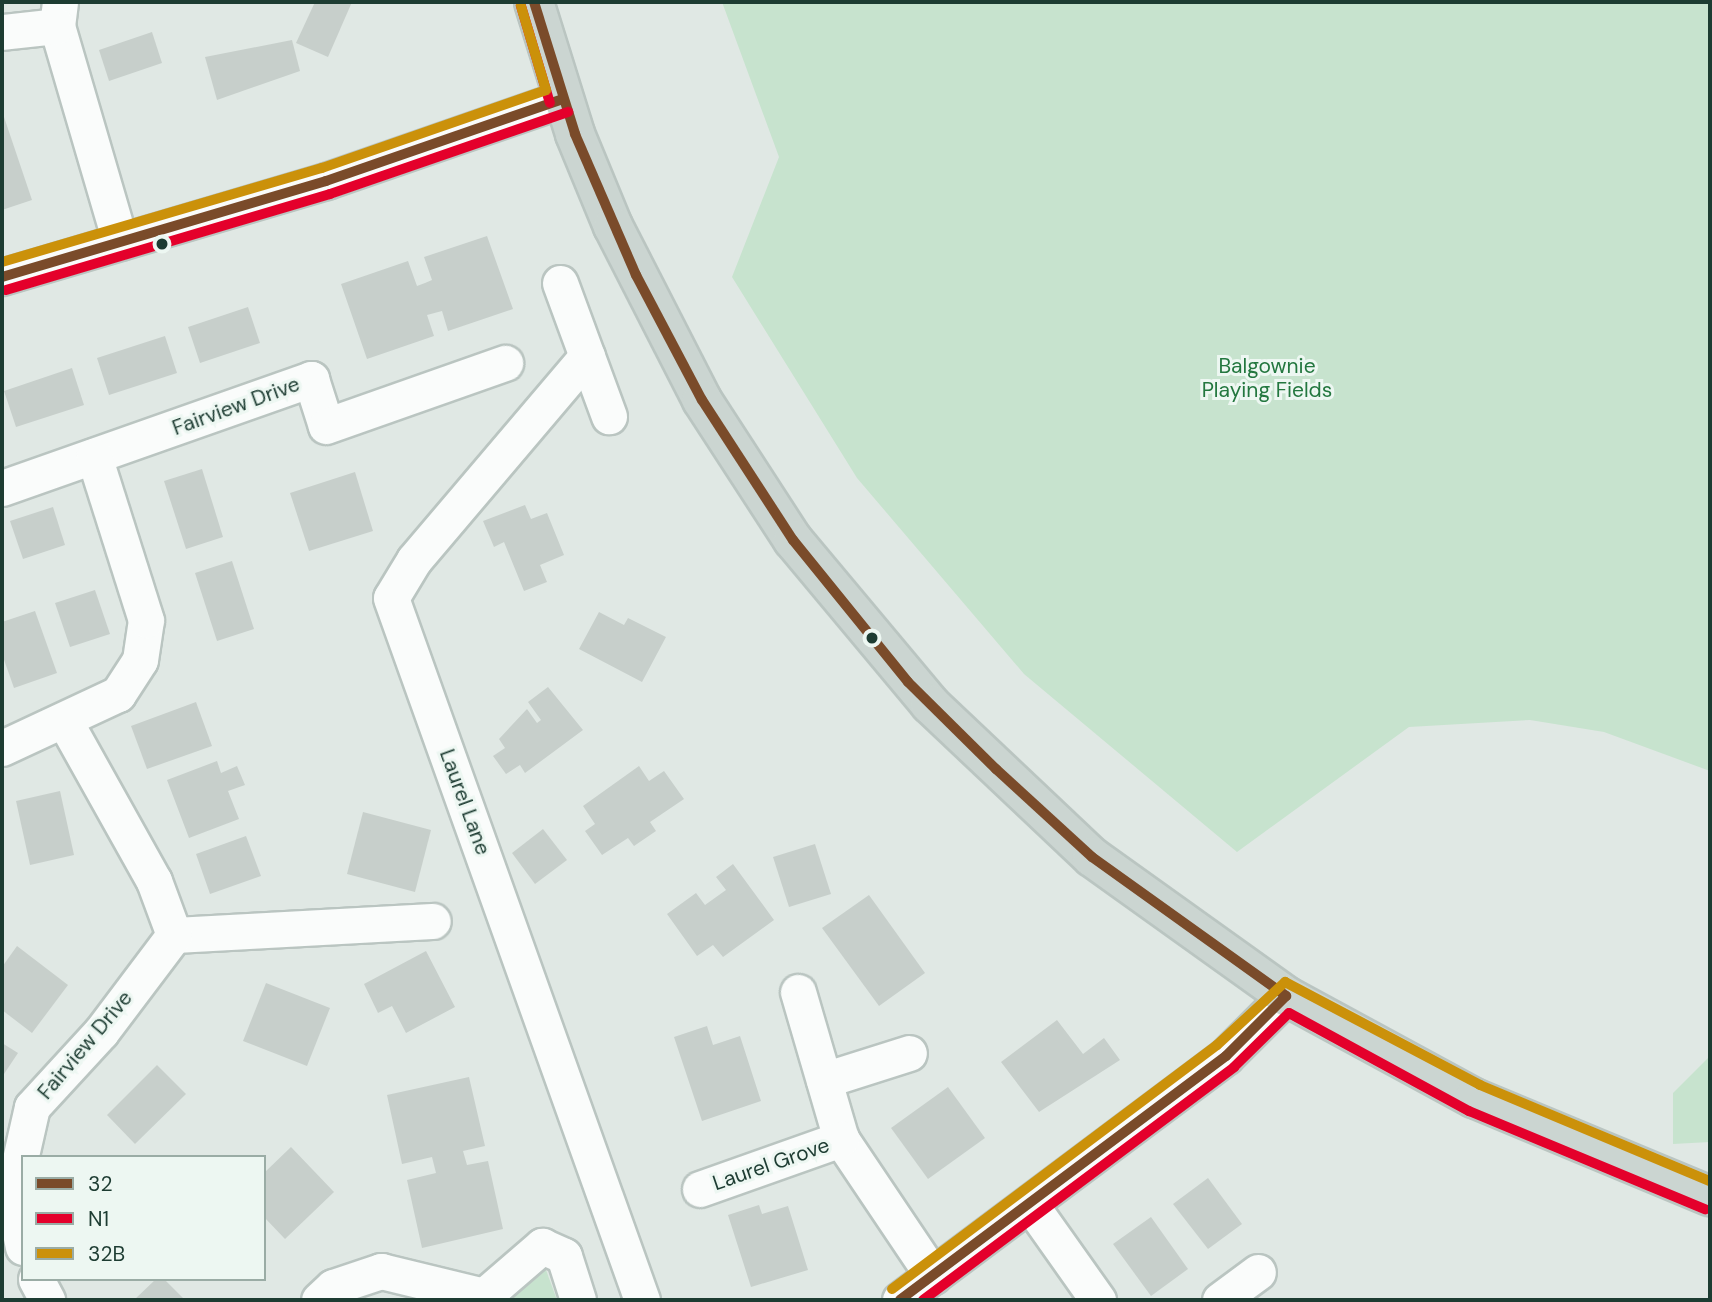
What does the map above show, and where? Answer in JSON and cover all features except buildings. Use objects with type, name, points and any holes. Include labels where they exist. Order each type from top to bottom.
[{"type":"main road","points":[[534,2],[563,99],[613,226],[685,369],[793,540],[839,599],[923,696],[1074,840],[1286,996],[1474,1098],[1710,1196]]},
{"type":"street","points":[[2,32],[59,14],[120,242]]},
{"type":"street","points":[[2,277],[326,181],[563,99]]},
{"type":"street","points":[[559,283],[609,416]]},
{"type":"street","name":"Laurel Lane","points":[[587,356],[439,529],[391,598],[642,1300]]},
{"type":"street","name":"Fairview Drive","points":[[2,488],[311,379],[326,426],[505,363]]},
{"type":"street","points":[[2,748],[65,722],[118,694],[139,660],[146,620],[94,456]]},
{"type":"street","points":[[65,722],[154,881],[174,935],[433,921]]},
{"type":"street","name":"Fairview Drive","points":[[21,1155],[32,1107],[101,1032],[174,935]]},
{"type":"street","name":"Laurel Grove","points":[[798,992],[841,1139],[933,1276]]},
{"type":"street","points":[[900,1300],[1226,1056],[1286,996]]},
{"type":"street","points":[[824,1080],[909,1053]]},
{"type":"street","name":"Laurel Grove","points":[[700,1189],[841,1139]]},
{"type":"street","name":"Fairview Drive","points":[[21,1155],[12,1195],[21,1238]]},
{"type":"street","points":[[1030,1203],[1098,1300]]},
{"type":"street","points":[[319,1300],[333,1287],[381,1271],[484,1298],[542,1246],[564,1256],[578,1300]]},
{"type":"street","points":[[1220,1300],[1258,1272]]},
{"type":"street","points":[[37,1281],[47,1300]]},
{"type":"green space","name":"Balgownie Playing Fields","points":[[722,2],[1710,2],[1710,771],[1604,732],[1530,720],[1409,727],[1237,852],[1024,674],[857,478],[732,277],[779,157]]},
{"type":"green space","points":[[1710,1056],[1710,1142],[1673,1144],[1673,1093]]},
{"type":"green space","points":[[542,1259],[557,1300],[505,1300]]},
{"type":"transit line","name":"32","points":[[534,2],[575,134],[636,275],[702,400],[793,540],[908,682],[996,769],[1092,857],[1286,996],[1226,1056],[900,1300]]},
{"type":"transit line","name":"N1","points":[[521,6],[550,103]]},
{"type":"transit line","name":"32B","points":[[2,262],[322,168],[546,90],[521,6]]},
{"type":"transit line","name":"32","points":[[2,277],[326,181],[563,99]]},
{"type":"transit line","name":"N1","points":[[6,290],[330,194],[568,112]]},
{"type":"transit line","name":"32B","points":[[892,1289],[1217,1045],[1285,982],[1480,1085],[1710,1181]]},
{"type":"transit line","name":"N1","points":[[923,1300],[1234,1067],[1289,1013],[1469,1111],[1705,1209]]}]
